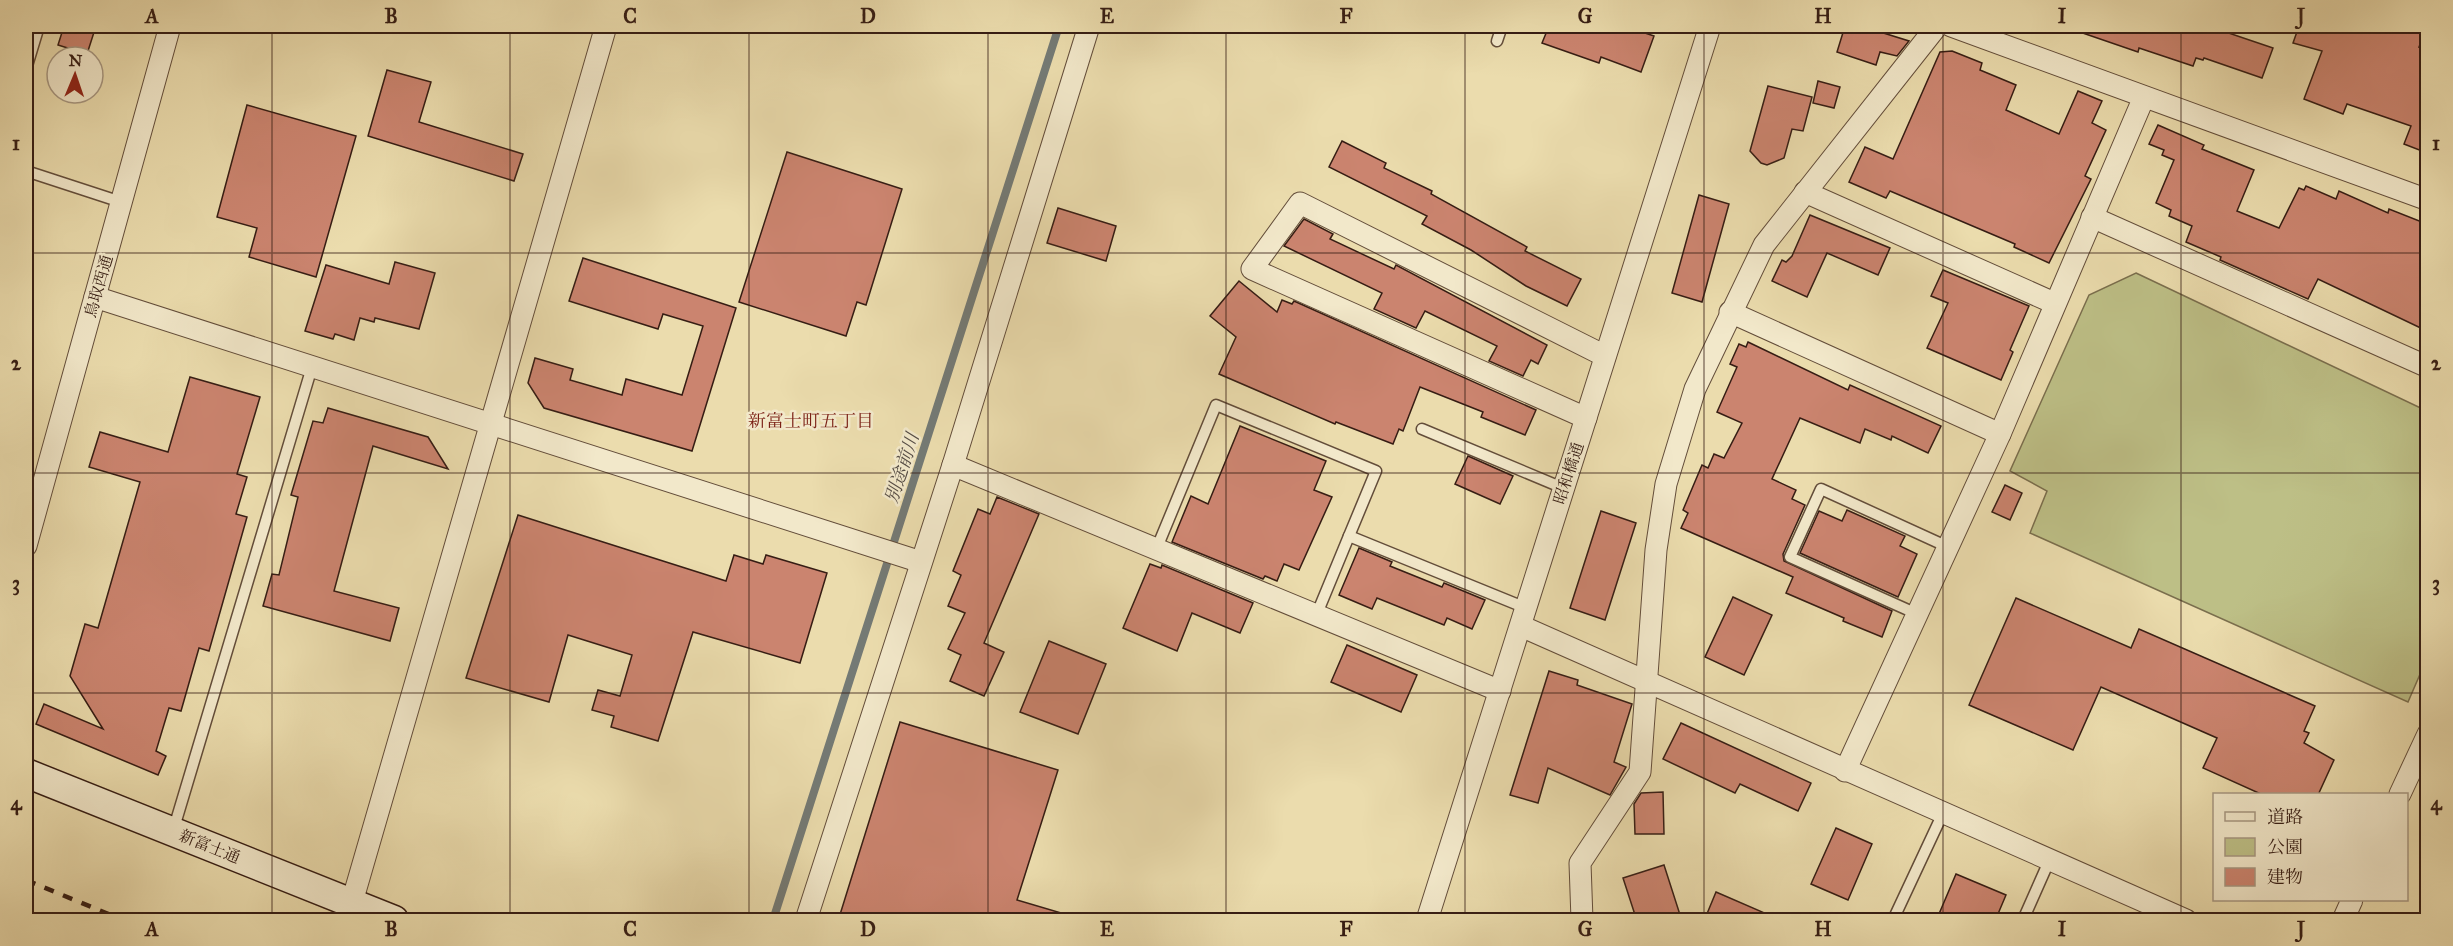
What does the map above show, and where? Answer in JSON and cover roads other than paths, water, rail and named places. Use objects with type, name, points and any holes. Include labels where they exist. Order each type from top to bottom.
[{"type":"street","name":"鳥取西通","points":[[26,546],[170,26]]},
{"type":"street","points":[[352,902],[606,26]]},
{"type":"street","points":[[806,921],[953,465],[1089,26]]},
{"type":"street","name":"昭和橋通","points":[[1427,921],[1710,26]]},
{"type":"street","points":[[1582,921],[1580,863],[1640,772],[1656,550],[1666,484],[1695,389],[1764,245],[1937,26]]},
{"type":"street","points":[[1951,26],[2427,200]]},
{"type":"street","points":[[1845,771],[2000,434],[2054,303],[2144,98]]},
{"type":"street","points":[[1805,192],[2054,303]]},
{"type":"street","points":[[1586,418],[1252,269],[1300,203],[1605,356]]},
{"type":"street","points":[[2092,217],[2427,368]]},
{"type":"street","points":[[95,297],[921,562]]},
{"type":"street","points":[[1730,312],[2000,434]]},
{"type":"street","points":[[953,465],[1500,691]]},
{"type":"street","points":[[1523,617],[1647,683],[2186,921]]},
{"type":"street","points":[[2401,793],[2427,734]]},
{"type":"street","name":"新富士通","points":[[26,773],[352,902],[394,921]]},
{"type":"street","points":[[2343,921],[2352,901]]},
{"type":"lane","points":[[26,69],[39,26]]},
{"type":"lane","points":[[1497,42],[1502,26]]},
{"type":"lane","points":[[26,171],[121,202]]},
{"type":"lane","points":[[173,831],[312,367]]},
{"type":"lane","points":[[1156,550],[1216,405],[1376,471],[1316,616]]},
{"type":"lane","points":[[1422,429],[1563,488]]},
{"type":"lane","points":[[1917,614],[1790,557],[1821,489],[1948,547]]},
{"type":"lane","points":[[1349,536],[1523,617]]},
{"type":"lane","points":[[1893,921],[1943,813]]},
{"type":"lane","points":[[2023,921],[2050,859]]},
{"type":"waterway","name":"別途前川","points":[[773,920],[1059,26]]},
{"type":"railway","points":[[26,880],[123,920]]},
{"type":"district","name":"新富士町五丁目","points":[[811,421]]}]
